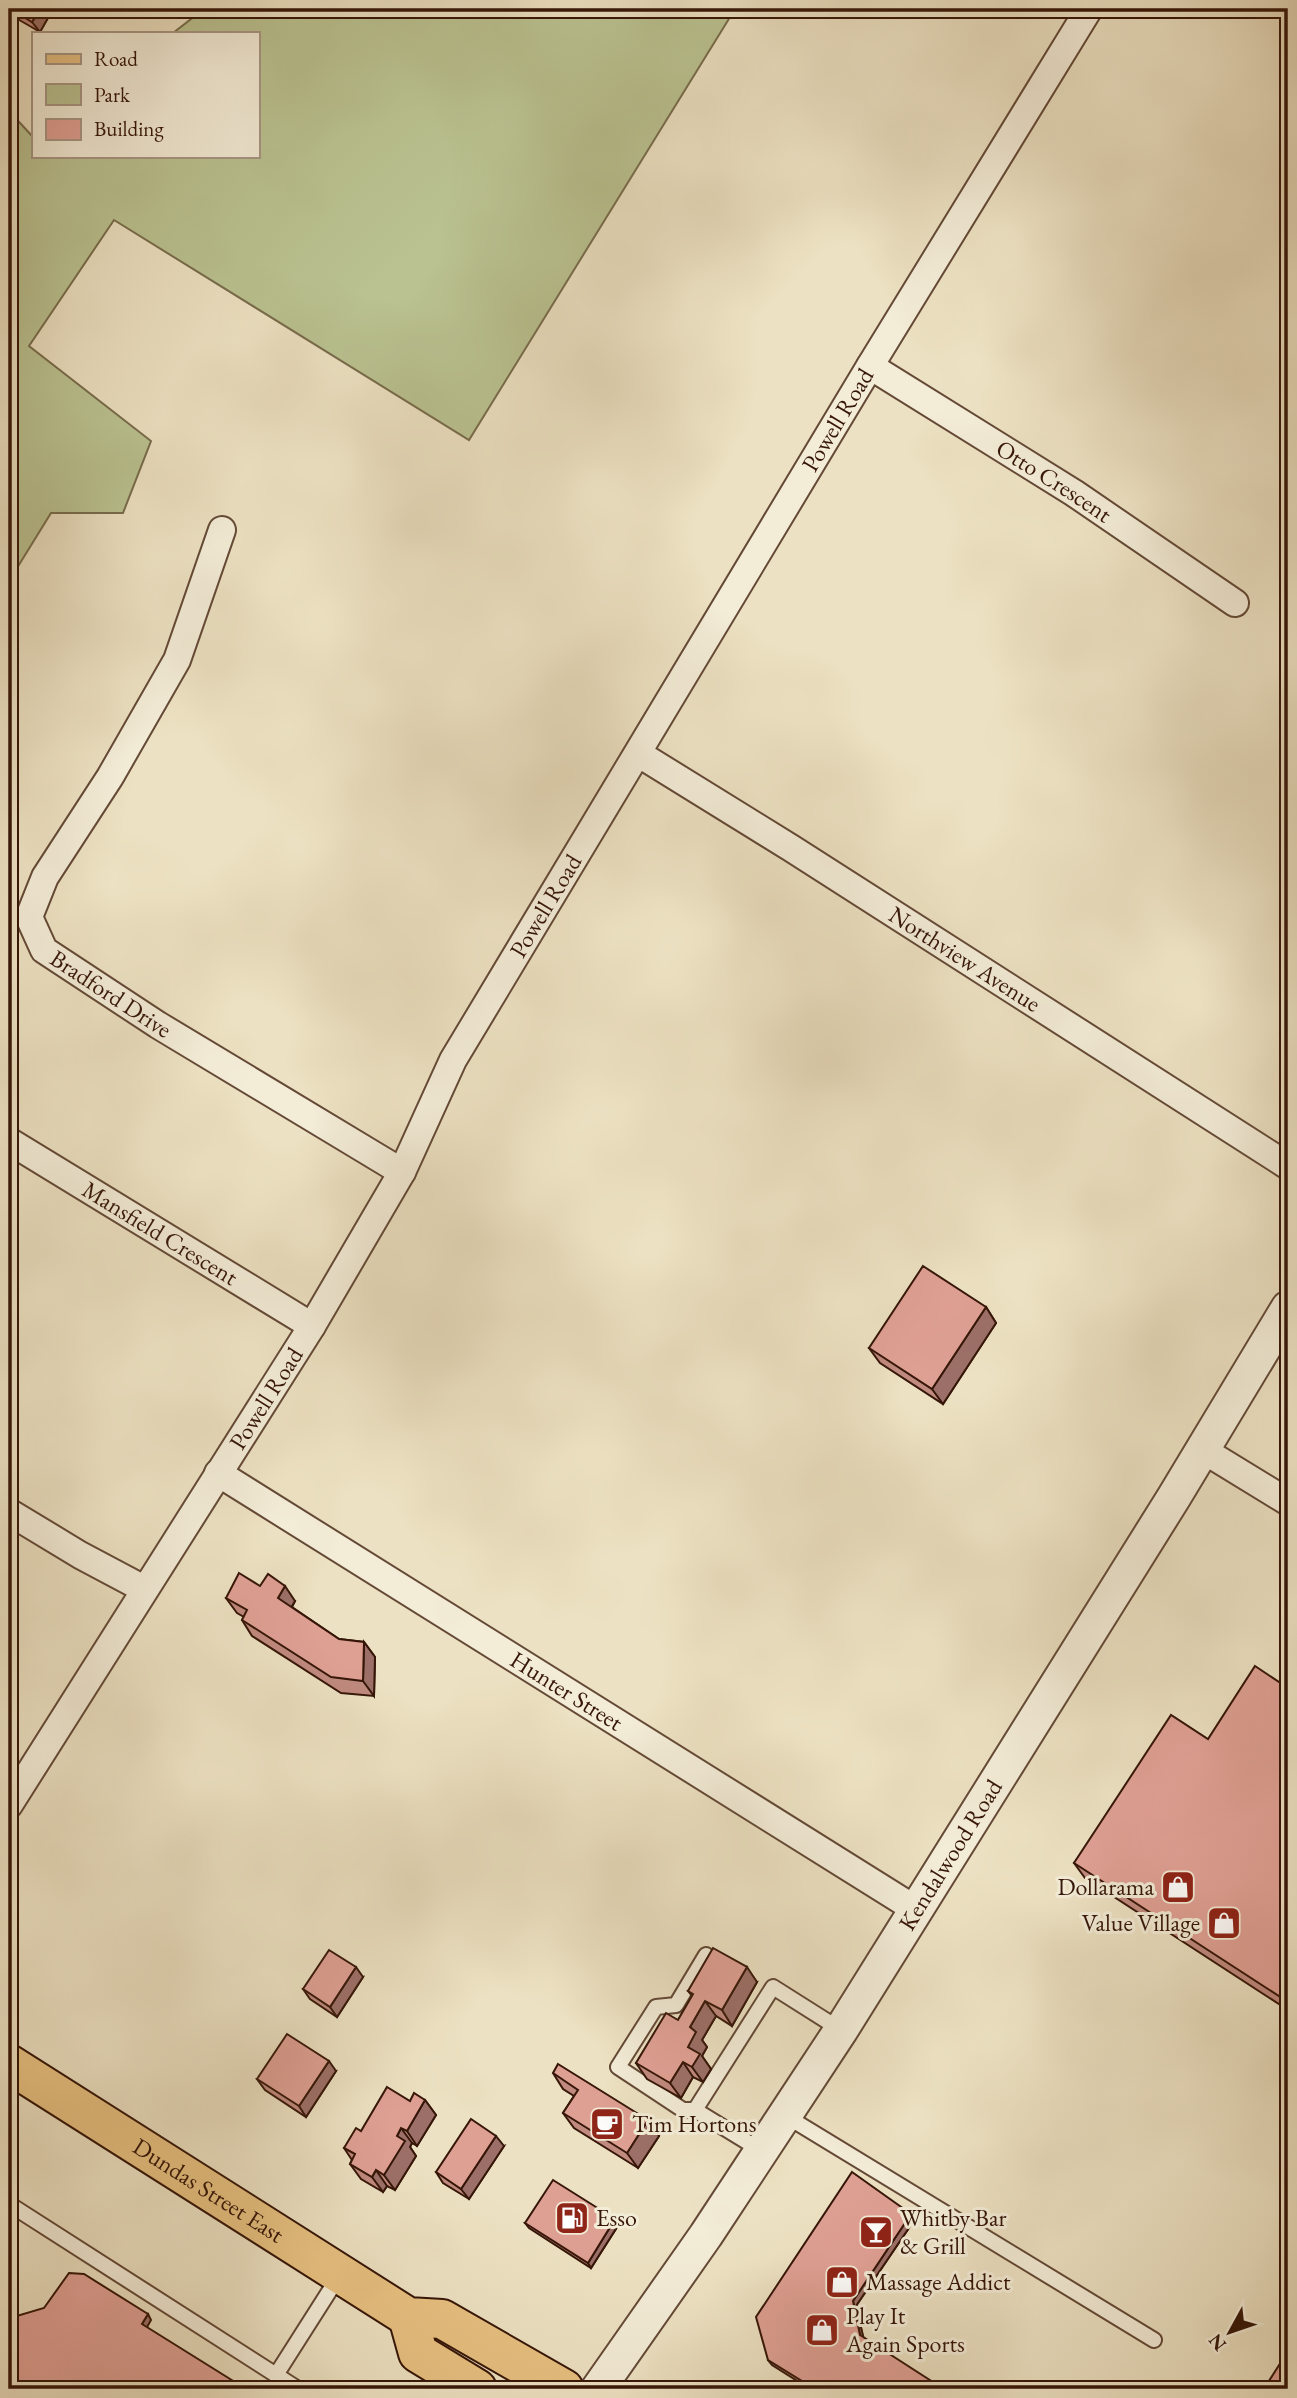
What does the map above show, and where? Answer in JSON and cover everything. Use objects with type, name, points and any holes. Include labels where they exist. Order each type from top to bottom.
[{"type":"main road","name":"Dundas Street East","points":[[9,2064],[408,2317],[442,2319],[564,2389]]},
{"type":"main road","points":[[408,2317],[418,2353],[477,2389]]},
{"type":"street","name":"Powell Road","points":[[9,1805],[312,1326],[402,1172],[453,1060],[870,366],[1089,9]]},
{"type":"street","name":"Otto Crescent","points":[[870,366],[1074,493],[1235,603]]},
{"type":"street","name":"Bradford Drive","points":[[222,530],[177,660],[110,777],[45,877],[29,917],[44,950],[158,1026],[402,1172]]},
{"type":"street","name":"Northview Avenue","points":[[639,754],[792,848],[1288,1166]]},
{"type":"street","name":"Mansfield Crescent","points":[[9,1141],[312,1326]]},
{"type":"street","name":"Kendalwood Road","points":[[598,2389],[786,2116],[841,2030],[1203,1450],[1288,1308]]},
{"type":"street","points":[[1203,1450],[1288,1502]]},
{"type":"street","name":"Hunter Street","points":[[218,1473],[915,1909]]},
{"type":"street","points":[[9,1512],[80,1555],[144,1589]]},
{"type":"lane","points":[[706,1955],[676,2005],[656,2007],[618,2067],[682,2110],[695,2110],[762,2151]]},
{"type":"lane","points":[[695,2110],[774,1987],[841,2030]]},
{"type":"lane","points":[[786,2116],[1154,2340]]},
{"type":"lane","points":[[9,2204],[298,2389]]},
{"type":"lane","points":[[275,2375],[340,2274]]},
{"type":"green space","points":[[204,9],[735,9],[469,440],[114,220],[29,346],[151,441],[123,513],[51,513],[9,581],[9,111],[32,136],[32,158],[259,158],[259,32],[174,32]]},
{"type":"building","points":[[11,9],[40,9],[32,22]]},
{"type":"building","points":[[923,1266],[986,1307],[932,1389],[869,1348]]},
{"type":"building","points":[[239,1573],[260,1586],[268,1574],[285,1586],[278,1598],[339,1639],[364,1642],[363,1681],[331,1677],[242,1620],[247,1610],[226,1598]]},
{"type":"building","points":[[1255,1666],[1288,1688],[1288,2002],[1074,1863],[1171,1715],[1208,1739]]},
{"type":"building","points":[[713,1948],[747,1967],[722,2010],[705,2001],[690,2027],[696,2032],[688,2047],[700,2054],[692,2067],[683,2062],[670,2083],[636,2063],[666,2013],[678,2020],[693,1994],[688,1991]]},
{"type":"building","points":[[329,1950],[356,1967],[330,2007],[303,1989]]},
{"type":"building","points":[[287,2034],[329,2061],[299,2106],[257,2079]]},
{"type":"building","points":[[558,2064],[648,2120],[627,2153],[563,2113],[578,2090],[553,2073]]},
{"type":"building","points":[[387,2087],[410,2101],[414,2093],[425,2100],[407,2131],[401,2128],[397,2136],[405,2141],[384,2175],[376,2170],[372,2177],[350,2164],[355,2154],[344,2148],[356,2128],[361,2131]]},
{"type":"building","points":[[471,2119],[496,2136],[461,2189],[436,2172]]},
{"type":"building","points":[[852,2172],[911,2214],[853,2301],[860,2335],[939,2386],[936,2389],[815,2389],[768,2360],[756,2317]]},
{"type":"building","points":[[553,2180],[615,2219],[588,2263],[525,2223]]},
{"type":"building","points":[[69,2273],[84,2274],[148,2314],[142,2324],[246,2389],[9,2389],[9,2311],[17,2316],[44,2308]]},
{"type":"building","points":[[1288,2351],[1288,2389],[1275,2389],[1267,2384]]},
{"type":"place","name":"Dollarama","points":[[1178,1887]]},
{"type":"place","name":"Value Village","points":[[1224,1923]]},
{"type":"place","name":"Tim Hortons","points":[[607,2124]]},
{"type":"place","name":"Esso","points":[[572,2218]]},
{"type":"place","name":"Whitby Bar & Grill","points":[[876,2232]]},
{"type":"place","name":"Massage Addict","points":[[842,2282]]},
{"type":"place","name":"Play It Again Sports","points":[[822,2330]]}]
